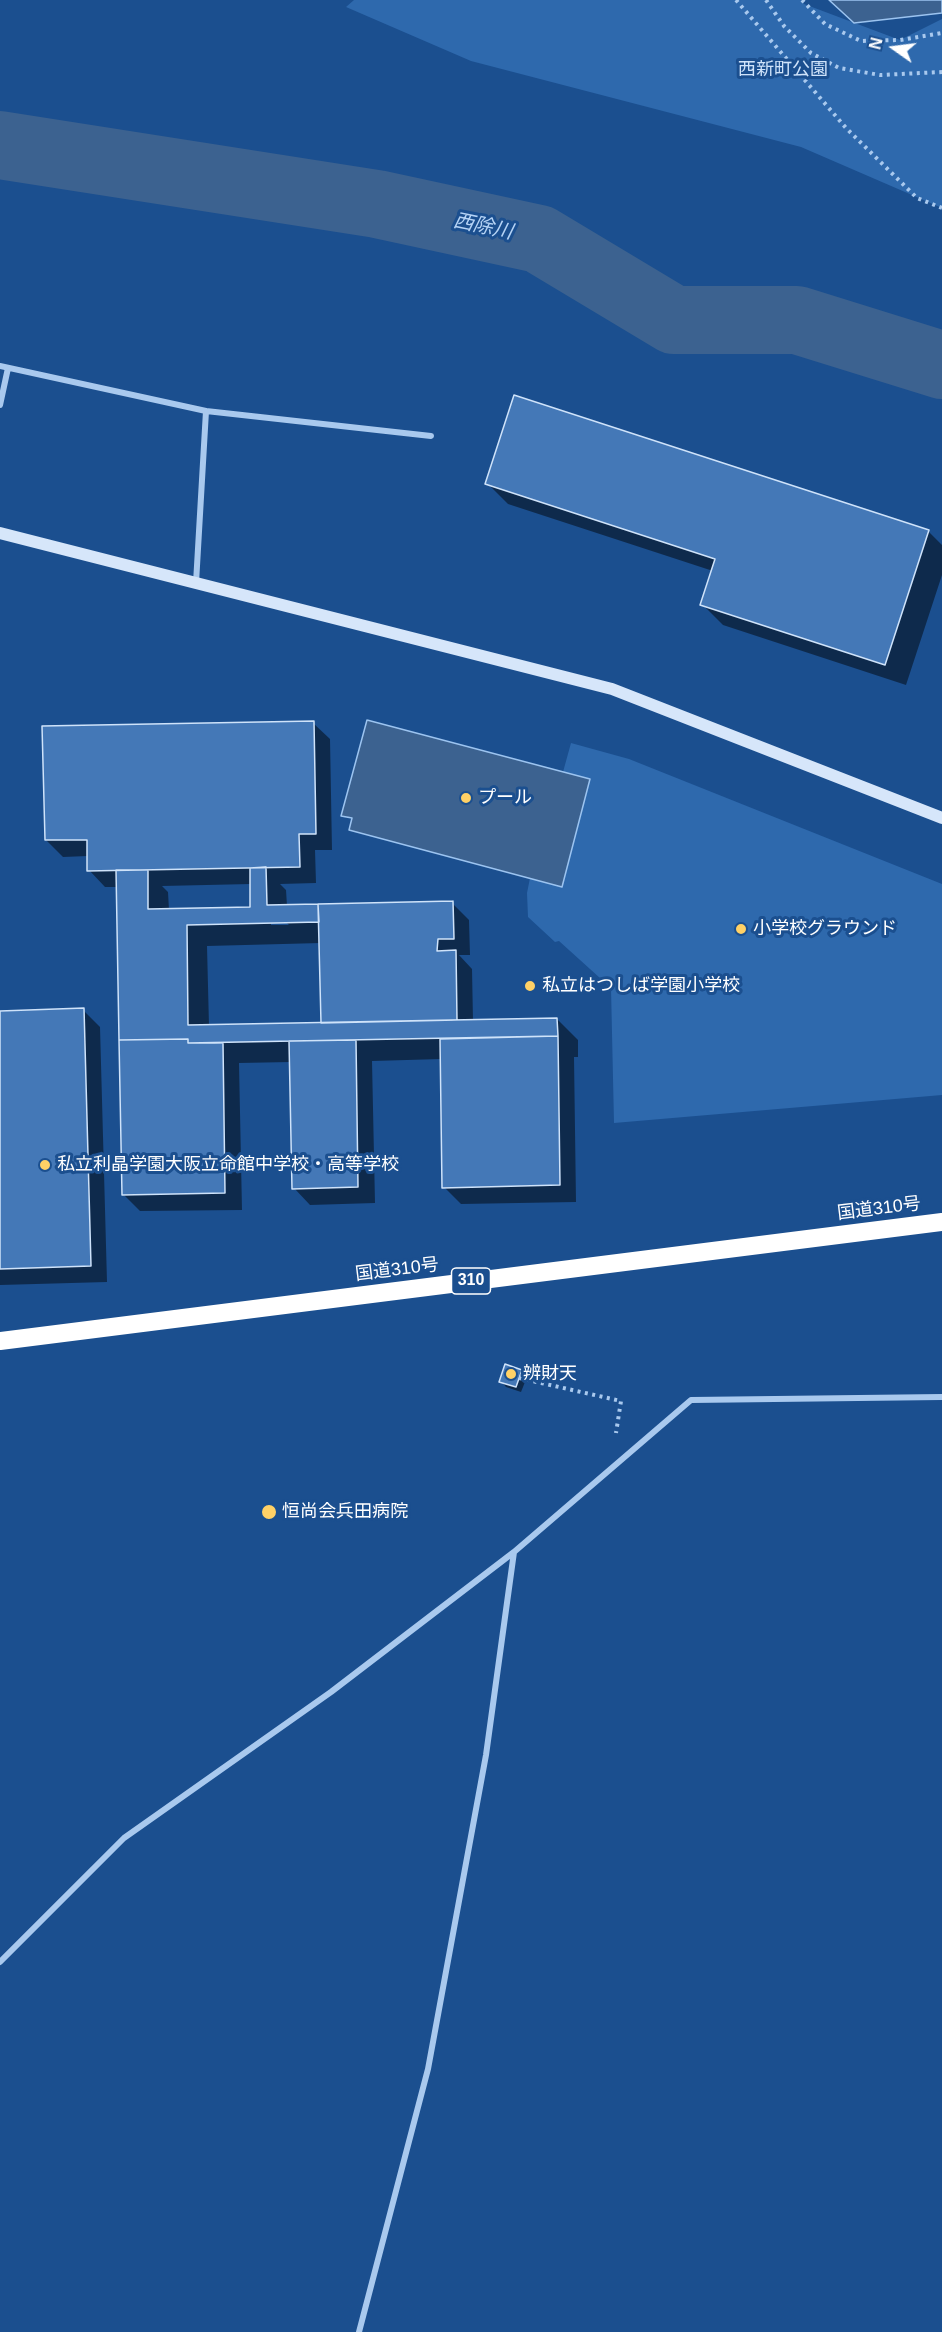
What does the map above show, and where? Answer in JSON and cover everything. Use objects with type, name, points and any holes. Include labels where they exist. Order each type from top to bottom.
[{"type":"highway","name":"国道310号","points":[[0,1341],[942,1222]]},
{"type":"street","points":[[0,366],[206,411],[431,436]]},
{"type":"street","points":[[0,405],[8,368]]},
{"type":"street","points":[[196,585],[206,411]]},
{"type":"street","points":[[0,533],[196,585],[612,689],[942,818]]},
{"type":"street","points":[[0,1962],[124,1838],[331,1692],[514,1552],[691,1400],[942,1397]]},
{"type":"street","points":[[359,2332],[428,2069],[486,1755],[514,1552]]},
{"type":"path","points":[[736,0],[846,128],[917,198],[942,208]]},
{"type":"path","points":[[766,0],[784,26],[811,53],[839,68],[880,75],[942,72]]},
{"type":"path","points":[[802,0],[825,24],[861,41],[900,40],[942,33]]},
{"type":"path","points":[[519,1378],[621,1401]]},
{"type":"green space","name":"西新町公園","points":[[354,0],[802,0],[804,4],[900,40],[942,19],[942,208],[801,147],[471,61],[346,7]]},
{"type":"green space","name":"小学校グラウンド","points":[[571,743],[629,759],[942,884],[942,1095],[614,1123],[611,988],[559,941],[555,942],[528,917],[527,893],[530,878],[562,887],[590,779],[563,772]]},
{"type":"shaded area","points":[[829,0],[942,0],[942,13],[854,23]]},
{"type":"shaded area","name":"プール","points":[[367,720],[590,779],[562,887],[349,830],[352,818],[341,816]]},
{"type":"building","points":[[514,395],[929,530],[885,665],[700,605],[715,559],[485,484]]},
{"type":"building","points":[[314,721],[316,834],[299,834],[300,867],[87,871],[87,840],[45,840],[42,726]]},
{"type":"building","points":[[266,867],[267,905],[318,904],[319,922],[187,925],[188,1025],[557,1018],[558,1036],[188,1043],[188,1039],[119,1040],[116,870],[148,870],[148,909],[250,907],[250,868]]},
{"type":"building","points":[[453,901],[454,939],[438,939],[437,951],[456,950],[457,1020],[321,1023],[318,904]]},
{"type":"building","points":[[84,1008],[91,1266],[0,1269],[0,1011]]},
{"type":"building","points":[[558,1036],[560,1185],[442,1188],[440,1039]]},
{"type":"building","points":[[188,1039],[188,1043],[223,1043],[225,1193],[122,1195],[119,1040]]},
{"type":"building","points":[[356,1040],[358,1187],[292,1189],[289,1041]]},
{"type":"building","name":"辨財天","points":[[505,1364],[522,1370],[516,1387],[499,1382]]},
{"type":"waterway","name":"西除川","points":[[0,145],[377,204],[539,239],[674,320],[797,320],[942,365]]},
{"type":"place","name":"プール","points":[[466,798]]},
{"type":"place","name":"小学校グラウンド","points":[[741,929]]},
{"type":"place","name":"私立はつしば学園小学校","points":[[530,986]]},
{"type":"place","name":"私立利晶学園大阪立命館中学校・高等学校","points":[[45,1165]]},
{"type":"place","name":"辨財天","points":[[511,1374]]},
{"type":"place","name":"恒尚会兵田病院","points":[[269,1512]]}]
